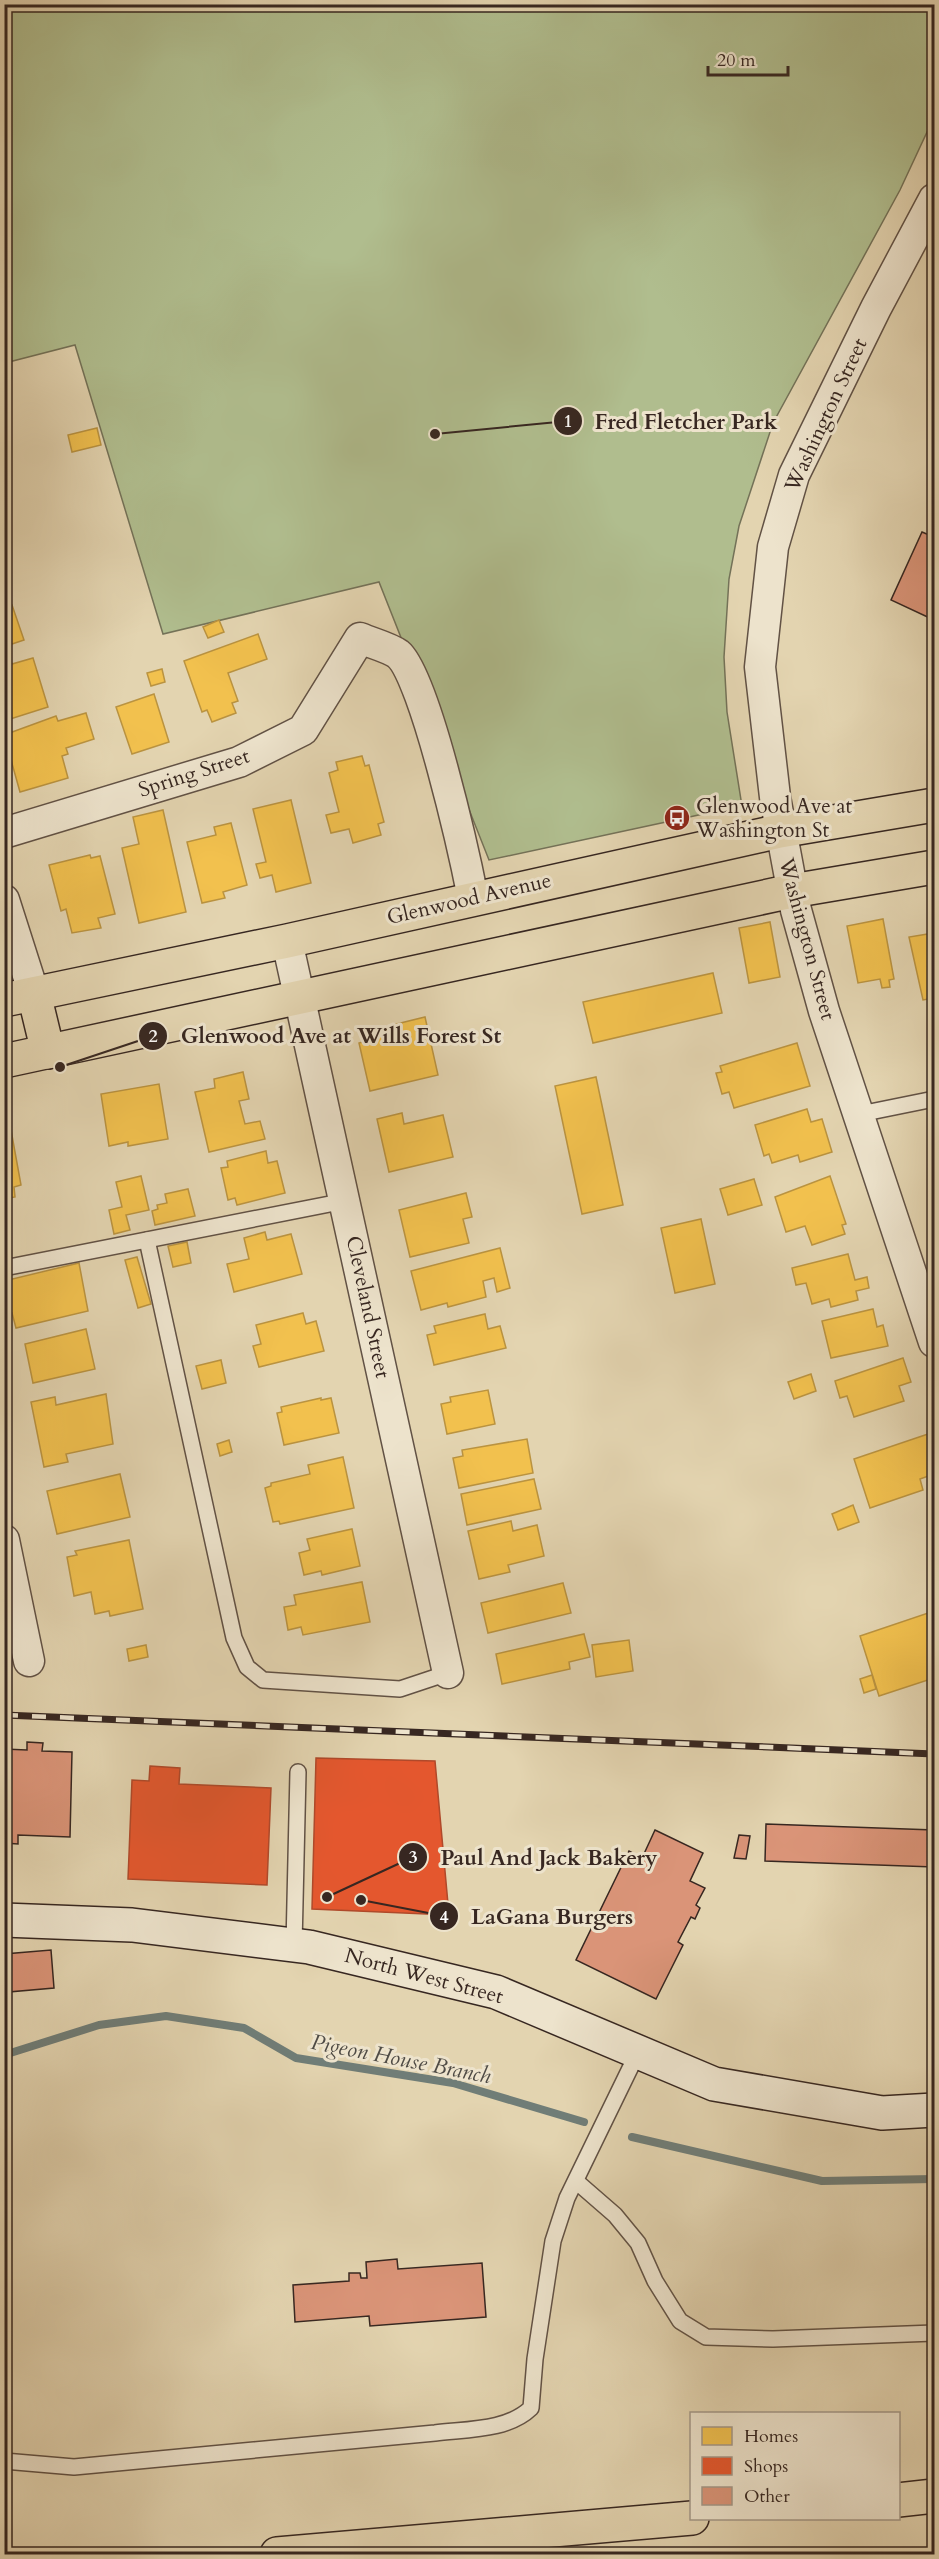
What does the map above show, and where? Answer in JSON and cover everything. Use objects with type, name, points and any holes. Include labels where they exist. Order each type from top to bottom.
[{"type":"main road","name":"Glenwood Avenue","points":[[19,997],[287,941],[780,831],[934,805]]},
{"type":"main road","points":[[4,1061],[792,891],[934,867]]},
{"type":"main road","points":[[19,997],[48,1052]]},
{"type":"main road","points":[[900,2500],[934,2496]]},
{"type":"main road","points":[[278,2554],[690,2518]]},
{"type":"street","name":"Washington Street","points":[[933,1333],[824,1011],[792,891],[780,831],[760,667],[773,547],[794,475],[876,308],[934,199]]},
{"type":"street","name":"Spring Street","points":[[4,833],[239,762],[303,730],[360,638],[399,654],[416,686],[440,759],[473,898]]},
{"type":"street","points":[[4,900],[19,997]]},
{"type":"street","name":"Cleveland Street","points":[[287,941],[448,1673]]},
{"type":"street","points":[[4,1540],[29,1661]]},
{"type":"street","name":"North West Street","points":[[4,1920],[132,1925],[294,1945],[495,1992],[714,2084],[882,2113],[934,2110]]},
{"type":"lane","points":[[860,1114],[934,1099]]},
{"type":"lane","points":[[4,1268],[345,1201]]},
{"type":"lane","points":[[147,1240],[234,1638],[247,1667],[263,1680],[400,1689],[448,1673]]},
{"type":"lane","points":[[294,1945],[298,1772]]},
{"type":"lane","points":[[4,2461],[74,2468],[458,2430],[492,2426],[520,2419],[531,2408],[535,2359],[553,2241],[567,2198],[577,2182],[638,2052]]},
{"type":"lane","points":[[577,2182],[615,2215],[638,2243],[655,2281],[681,2321],[706,2337],[773,2338],[934,2333]]},
{"type":"green space","points":[[5,5],[934,5],[934,117],[900,190],[773,423],[739,526],[729,579],[724,657],[727,712],[741,800],[731,808],[489,860],[379,582],[163,634],[75,345],[5,363]]},
{"type":"building: Homes","points":[[97,428],[101,445],[72,452],[68,435]]},
{"type":"building: Homes","points":[[12,605],[24,640],[6,646],[12,664],[33,658],[48,707],[4,721],[4,607]]},
{"type":"building: Homes","points":[[219,620],[224,632],[208,638],[203,627]]},
{"type":"building: Homes","points":[[258,634],[267,659],[228,673],[238,701],[232,703],[236,713],[212,722],[207,710],[202,712],[184,661]]},
{"type":"building: Homes","points":[[162,669],[165,682],[151,686],[147,673]]},
{"type":"building: Homes","points":[[154,694],[169,742],[132,754],[116,707]]},
{"type":"building: Homes","points":[[86,713],[94,739],[66,748],[68,754],[62,756],[68,778],[20,792],[4,735],[56,716],[58,721]]},
{"type":"building: Homes","points":[[362,756],[365,766],[369,765],[384,822],[378,824],[381,835],[353,843],[349,829],[331,833],[326,815],[339,812],[329,773],[338,770],[336,762]]},
{"type":"building: Homes","points":[[291,800],[311,883],[276,892],[272,875],[260,878],[256,864],[266,862],[253,809]]},
{"type":"building: Homes","points":[[163,810],[186,912],[139,923],[122,848],[139,844],[133,817]]},
{"type":"building: Homes","points":[[231,823],[247,885],[223,892],[225,898],[202,903],[187,842],[216,835],[214,827]]},
{"type":"building: Homes","points":[[90,855],[91,858],[100,856],[115,914],[98,918],[101,928],[72,933],[66,909],[61,911],[49,865]]},
{"type":"building: Homes","points":[[883,919],[894,979],[889,980],[890,987],[882,988],[880,979],[858,983],[847,926]]},
{"type":"building: Homes","points":[[770,922],[780,977],[749,983],[739,928]]},
{"type":"building: Homes","points":[[934,933],[934,998],[923,1000],[909,937]]},
{"type":"building: Homes","points":[[713,973],[722,1013],[593,1043],[583,1002]]},
{"type":"building: Homes","points":[[425,1017],[438,1075],[370,1091],[359,1043],[378,1038],[376,1029]]},
{"type":"building: Homes","points":[[797,1043],[810,1086],[734,1108],[729,1092],[722,1094],[716,1073],[722,1072],[720,1066]]},
{"type":"building: Homes","points":[[243,1072],[249,1099],[239,1101],[245,1124],[260,1121],[265,1139],[209,1152],[195,1092],[215,1088],[214,1079]]},
{"type":"building: Homes","points":[[596,1077],[623,1205],[582,1214],[555,1086]]},
{"type":"building: Homes","points":[[159,1084],[168,1139],[128,1146],[128,1142],[109,1146],[101,1094]]},
{"type":"building: Homes","points":[[807,1109],[811,1122],[822,1119],[832,1152],[800,1162],[798,1155],[772,1163],[769,1154],[764,1156],[755,1125]]},
{"type":"building: Homes","points":[[402,1113],[404,1124],[443,1115],[453,1157],[389,1172],[377,1119]]},
{"type":"building: Homes","points":[[9,1119],[21,1185],[14,1187],[15,1197],[4,1199],[4,1120]]},
{"type":"building: Homes","points":[[266,1151],[268,1163],[277,1161],[285,1193],[237,1205],[235,1198],[228,1200],[221,1168],[228,1167],[227,1161]]},
{"type":"building: Homes","points":[[141,1176],[149,1210],[126,1215],[130,1230],[114,1234],[109,1210],[122,1207],[116,1182]]},
{"type":"building: Homes","points":[[830,1176],[846,1224],[842,1225],[845,1234],[812,1245],[805,1226],[786,1232],[775,1197]]},
{"type":"building: Homes","points":[[754,1179],[762,1205],[728,1215],[720,1189]]},
{"type":"building: Homes","points":[[188,1189],[195,1216],[155,1225],[152,1211],[158,1209],[157,1205],[167,1203],[165,1194]]},
{"type":"building: Homes","points":[[466,1193],[472,1217],[463,1219],[469,1243],[410,1257],[399,1210]]},
{"type":"building: Homes","points":[[701,1219],[715,1284],[675,1293],[661,1228]]},
{"type":"building: Homes","points":[[265,1232],[267,1240],[291,1234],[302,1274],[234,1292],[227,1264],[249,1259],[244,1238]]},
{"type":"building: Homes","points":[[187,1242],[191,1263],[173,1267],[168,1246]]},
{"type":"building: Homes","points":[[500,1248],[510,1288],[497,1292],[494,1278],[483,1281],[486,1297],[448,1307],[447,1303],[421,1310],[411,1271]]},
{"type":"building: Homes","points":[[848,1254],[855,1280],[867,1277],[869,1288],[856,1291],[858,1300],[831,1307],[829,1299],[812,1304],[806,1283],[796,1285],[792,1268]]},
{"type":"building: Homes","points":[[137,1257],[151,1304],[138,1308],[125,1260]]},
{"type":"building: Homes","points":[[79,1263],[88,1311],[16,1328],[12,1313],[9,1314],[4,1281]]},
{"type":"building: Homes","points":[[873,1309],[877,1327],[883,1325],[888,1346],[831,1358],[822,1321]]},
{"type":"building: Homes","points":[[303,1313],[306,1324],[316,1321],[324,1351],[259,1367],[253,1346],[261,1344],[256,1325]]},
{"type":"building: Homes","points":[[485,1314],[488,1329],[500,1326],[506,1348],[434,1365],[427,1335],[436,1333],[434,1326]]},
{"type":"building: Homes","points":[[86,1329],[95,1369],[33,1383],[25,1344]]},
{"type":"building: Homes","points":[[903,1358],[911,1382],[899,1386],[904,1401],[854,1417],[847,1396],[840,1398],[835,1381]]},
{"type":"building: Homes","points":[[221,1360],[226,1383],[202,1389],[196,1366]]},
{"type":"building: Homes","points":[[811,1374],[816,1391],[794,1399],[788,1382]]},
{"type":"building: Homes","points":[[488,1390],[495,1424],[447,1434],[441,1404],[451,1402],[450,1397]]},
{"type":"building: Homes","points":[[106,1394],[113,1444],[66,1454],[68,1462],[44,1467],[31,1402],[55,1397],[56,1405]]},
{"type":"building: Homes","points":[[321,1398],[321,1400],[331,1398],[339,1433],[284,1445],[277,1413],[282,1412],[281,1407]]},
{"type":"building: Homes","points":[[928,1434],[934,1454],[934,1474],[920,1479],[923,1490],[870,1508],[854,1459]]},
{"type":"building: Homes","points":[[527,1439],[533,1473],[459,1488],[453,1458],[463,1456],[462,1450]]},
{"type":"building: Homes","points":[[229,1440],[232,1452],[220,1456],[217,1444]]},
{"type":"building: Homes","points":[[343,1457],[354,1508],[280,1524],[279,1521],[273,1522],[265,1488],[271,1486],[271,1483],[310,1474],[308,1465]]},
{"type":"building: Homes","points":[[120,1474],[130,1517],[57,1534],[47,1491]]},
{"type":"building: Homes","points":[[534,1479],[541,1509],[467,1525],[461,1494]]},
{"type":"building: Homes","points":[[853,1505],[859,1522],[838,1530],[832,1514]]},
{"type":"building: Homes","points":[[511,1521],[513,1531],[537,1525],[544,1556],[508,1565],[510,1572],[479,1579],[468,1531]]},
{"type":"building: Homes","points":[[352,1529],[360,1566],[322,1575],[321,1571],[304,1575],[299,1553],[310,1550],[307,1539]]},
{"type":"building: Homes","points":[[129,1540],[143,1609],[110,1616],[109,1611],[95,1614],[91,1592],[74,1596],[67,1557],[77,1555],[75,1551]]},
{"type":"building: Homes","points":[[362,1582],[370,1622],[303,1635],[301,1627],[288,1630],[284,1607],[296,1605],[294,1595]]},
{"type":"building: Homes","points":[[563,1583],[571,1613],[488,1633],[481,1603]]},
{"type":"building: Homes","points":[[934,1611],[934,1678],[879,1696],[860,1636]]},
{"type":"building: Homes","points":[[584,1634],[590,1657],[569,1662],[570,1669],[502,1684],[496,1654]]},
{"type":"building: Homes","points":[[629,1640],[633,1671],[596,1677],[592,1645]]},
{"type":"building: Homes","points":[[146,1645],[148,1657],[129,1661],[127,1649]]},
{"type":"building: Homes","points":[[872,1675],[876,1689],[864,1693],[860,1679]]},
{"type":"building: Shops","points":[[316,1758],[435,1761],[449,1915],[312,1909]]},
{"type":"building: Shops","points":[[150,1766],[180,1768],[179,1784],[271,1788],[267,1885],[128,1879],[132,1780],[149,1781]]},
{"type":"building: Other","points":[[922,532],[934,537],[934,620],[891,600]]},
{"type":"building: Other","points":[[27,1742],[43,1743],[42,1751],[72,1752],[70,1837],[18,1835],[18,1844],[4,1843],[4,1749],[27,1750]]},
{"type":"building: Other","points":[[766,1824],[934,1830],[934,1867],[765,1861]]},
{"type":"building: Other","points":[[655,1830],[703,1853],[690,1881],[705,1888],[696,1905],[700,1908],[695,1919],[691,1917],[678,1942],[683,1945],[656,1999],[576,1960],[629,1851],[644,1859],[643,1856]]},
{"type":"building: Other","points":[[739,1835],[750,1836],[746,1859],[734,1858]]},
{"type":"building: Other","points":[[51,1950],[54,1988],[9,1992],[10,2005],[4,2006],[4,1954]]},
{"type":"building: Other","points":[[397,2259],[398,2269],[482,2263],[486,2317],[370,2326],[369,2316],[295,2322],[293,2285],[349,2281],[349,2273],[360,2273],[361,2278],[367,2278],[366,2262]]},
{"type":"waterway","name":"Pigeon House Branch","points":[[4,2055],[99,2025],[166,2016],[244,2028],[296,2058],[453,2083],[584,2122]]},
{"type":"waterway","name":"Pigeon House Branch","points":[[632,2137],[822,2181],[934,2179]]},
{"type":"railway","points":[[4,1715],[934,1754]]},
{"type":"place","name":"Fred Fletcher Park","points":[[435,434]]},
{"type":"place","name":"Glenwood Ave at Washington St","points":[[677,818]]},
{"type":"place","name":"Glenwood Ave at Wills Forest St","points":[[60,1067]]},
{"type":"place","name":"Paul And Jack Bakery","points":[[327,1897]]},
{"type":"place","name":"LaGana Burgers","points":[[361,1900]]}]
